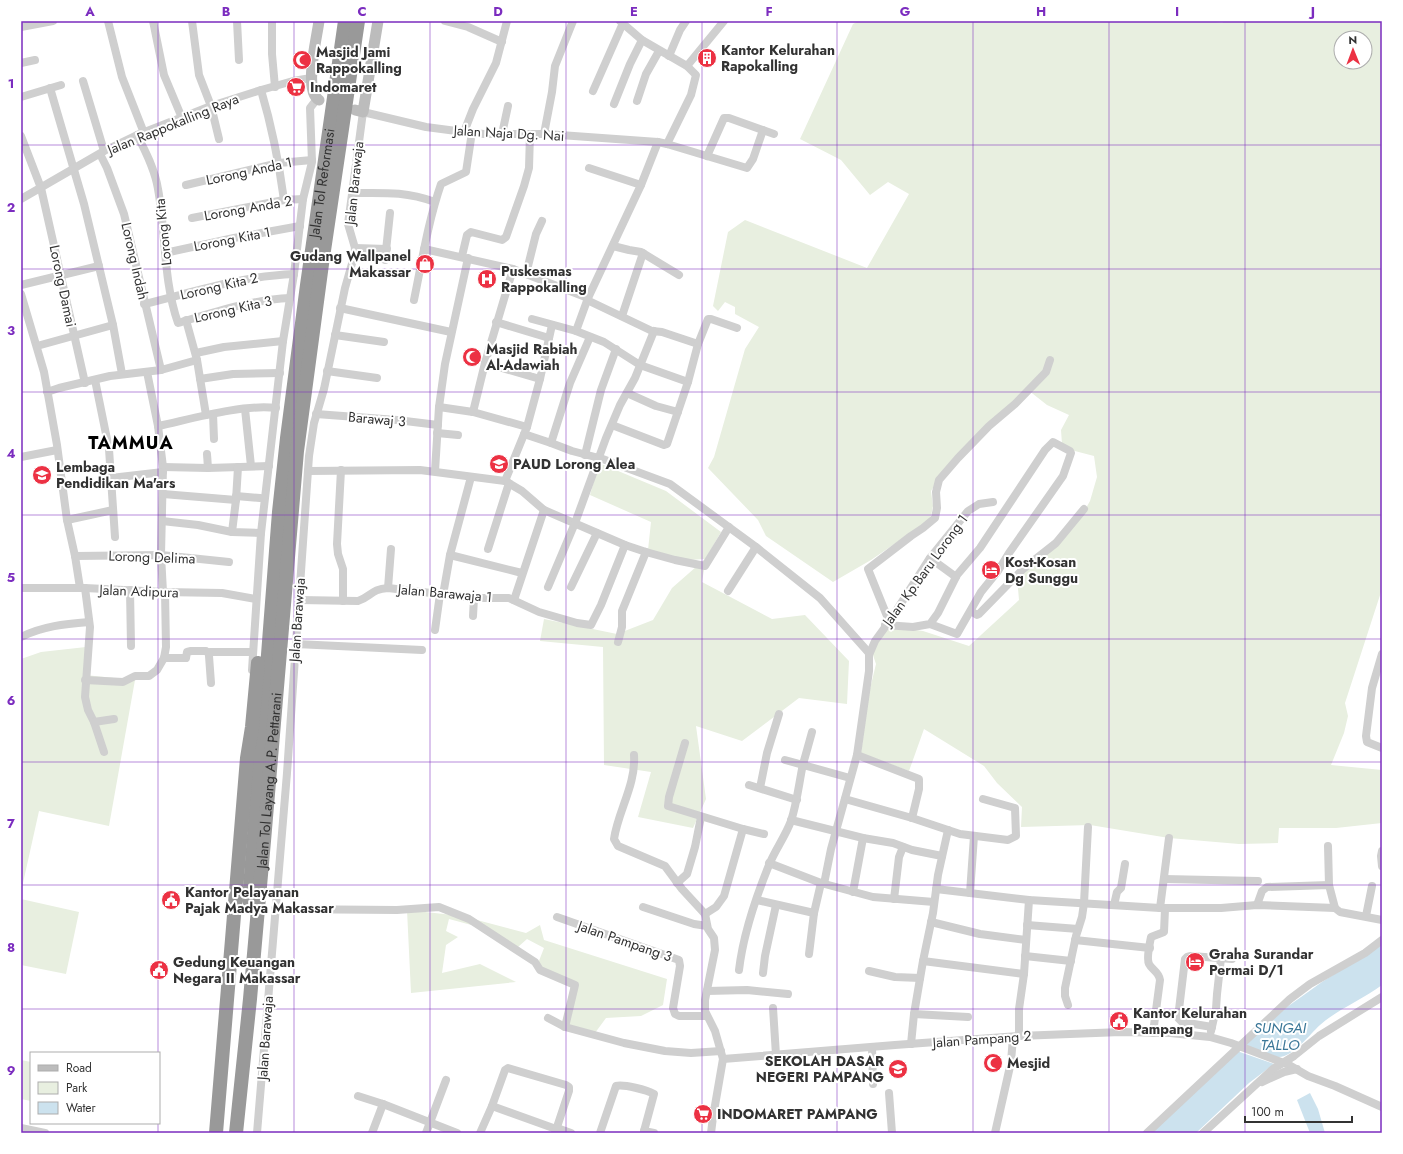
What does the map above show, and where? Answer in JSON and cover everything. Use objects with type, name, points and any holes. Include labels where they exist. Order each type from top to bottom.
[{"type":"highway","name":"Jalan Tol Reformasi","points":[[279,512],[306,285],[345,21]]},
{"type":"highway","name":"Jalan Tol Reformasi","points":[[297,451],[358,21]]},
{"type":"highway","points":[[216,1133],[247,758],[252,727],[273,517],[278,478],[287,438]]},
{"type":"highway","name":"Jalan Tol Layang A.P. Pettarani","points":[[236,1133],[274,728],[297,451]]},
{"type":"highway","name":"Jalan Tol Layang A.P. Pettarani","points":[[226,1133],[245,966],[279,512]]},
{"type":"highway","points":[[244,1133],[257,1011],[282,731],[290,540]]},
{"type":"street","points":[[21,27],[53,21]]},
{"type":"street","name":"Lorong Kita","points":[[108,21],[122,77],[158,188],[171,297],[178,322],[186,320]]},
{"type":"street","points":[[153,21],[164,75],[182,118]]},
{"type":"street","points":[[192,21],[198,72],[211,106],[219,139]]},
{"type":"street","points":[[237,21],[239,60]]},
{"type":"street","points":[[272,21],[272,54],[275,87]]},
{"type":"street","points":[[247,758],[252,652],[261,533],[283,341],[294,274],[303,199],[306,192],[312,160],[310,108],[318,100],[312,88],[311,78],[319,21]]},
{"type":"street","points":[[359,111],[378,21]]},
{"type":"street","points":[[445,21],[469,24],[502,42]]},
{"type":"street","points":[[544,134],[553,87],[554,70],[573,21]]},
{"type":"street","points":[[669,56],[680,30],[686,21]]},
{"type":"street","points":[[687,66],[724,21]]},
{"type":"street","points":[[414,300],[435,202],[441,184],[466,172],[468,132],[475,105],[494,67],[502,42],[504,22]]},
{"type":"street","points":[[593,91],[621,22],[642,40],[687,66],[696,75],[696,77],[691,95],[667,144]]},
{"type":"street","points":[[614,104],[630,64],[642,40]]},
{"type":"street","points":[[637,101],[646,74],[659,51]]},
{"type":"street","points":[[21,63],[35,60]]},
{"type":"street","name":"Jalan Rappokalling Raya","points":[[21,199],[102,153],[140,134],[211,106],[261,90],[311,78]]},
{"type":"street","name":"Lorong Indah","points":[[83,81],[102,153],[124,214],[144,304],[161,370]]},
{"type":"street","points":[[21,97],[61,85]]},
{"type":"street","points":[[50,88],[84,204],[113,325],[122,374]]},
{"type":"street","points":[[261,90],[272,128],[284,200]]},
{"type":"street","points":[[502,134],[508,106]]},
{"type":"street","name":"Jalan Naja Dg. Nai","points":[[359,111],[426,127],[468,132],[544,134],[658,142],[748,168],[753,159],[763,130]]},
{"type":"street","name":"Jalan Barawaja","points":[[257,1133],[275,909],[288,773],[311,439],[316,414],[324,390],[340,308],[355,248],[348,224],[359,111]]},
{"type":"street","points":[[707,156],[724,118],[729,118],[774,134]]},
{"type":"street","points":[[435,471],[439,407],[465,257],[467,235],[470,232],[502,240],[506,237],[524,186],[529,160],[530,134]]},
{"type":"street","name":"Lorong Damai","points":[[21,136],[40,188],[85,383]]},
{"type":"street","points":[[576,331],[587,299],[641,185],[658,142]]},
{"type":"street","name":"Lorong Anda 1","points":[[186,185],[279,163],[312,160]]},
{"type":"street","points":[[590,168],[641,185]]},
{"type":"street","points":[[352,193],[407,194],[419,196],[435,202]]},
{"type":"street","name":"Lorong Anda 2","points":[[192,218],[284,200],[303,199]]},
{"type":"street","points":[[385,260],[390,213]]},
{"type":"street","points":[[526,274],[536,234],[542,221]]},
{"type":"street","name":"Lorong Kita 1","points":[[165,253],[300,226]]},
{"type":"street","points":[[613,246],[643,253],[679,275]]},
{"type":"street","points":[[355,248],[387,248]]},
{"type":"street","points":[[424,249],[513,269],[587,299],[654,331],[662,332],[698,344]]},
{"type":"street","points":[[622,316],[643,253]]},
{"type":"street","points":[[21,285],[99,266]]},
{"type":"street","points":[[473,412],[496,322],[513,269]]},
{"type":"street","name":"Lorong Kita 2","points":[[144,304],[237,280],[270,275],[294,274]]},
{"type":"street","points":[[21,294],[44,372],[67,520],[89,622],[89,644],[85,680],[86,703],[104,752]]},
{"type":"street","name":"Lorong Kita 3","points":[[214,439],[210,415],[186,320],[249,303],[290,298]]},
{"type":"street","points":[[340,308],[451,332]]},
{"type":"street","points":[[532,319],[576,331],[604,342],[640,365],[688,382]]},
{"type":"street","points":[[612,425],[666,445],[688,382],[698,344],[708,319],[737,328]]},
{"type":"street","points":[[496,322],[549,338]]},
{"type":"street","points":[[37,346],[113,325]]},
{"type":"street","points":[[488,549],[507,482],[525,430],[540,379],[552,325]]},
{"type":"street","points":[[548,587],[575,523],[620,405],[635,378],[654,331]]},
{"type":"street","points":[[335,335],[384,342]]},
{"type":"street","points":[[551,443],[570,383],[590,337]]},
{"type":"street","points":[[47,392],[122,374],[161,370],[224,347],[283,341]]},
{"type":"street","points":[[585,455],[601,390],[616,349]]},
{"type":"street","points":[[930,624],[945,600],[956,577],[980,548],[1036,463],[1052,443],[1071,451],[1066,471],[998,571],[982,590],[957,634],[930,624],[913,627],[885,626],[867,570],[910,536],[924,528],[935,518],[937,508],[936,492],[940,480],[958,458],[985,430],[1016,404],[1046,372],[1050,360]]},
{"type":"street","points":[[485,363],[540,379]]},
{"type":"street","points":[[327,371],[377,378]]},
{"type":"street","points":[[85,680],[123,682],[135,676],[150,676],[157,670],[164,658],[166,647],[161,555],[163,470],[158,426],[147,372]]},
{"type":"street","points":[[200,379],[233,374],[280,373]]},
{"type":"street","points":[[95,380],[109,449],[116,538]]},
{"type":"street","points":[[627,393],[656,406],[678,412]]},
{"type":"street","points":[[439,407],[473,412],[525,430],[565,449],[599,458],[670,484],[756,547],[820,598],[870,653],[858,755],[850,778],[823,884],[814,913],[809,954]]},
{"type":"street","points":[[158,426],[245,409],[276,408]]},
{"type":"street","points":[[245,409],[252,466]]},
{"type":"street","name":"Barawaj 3","points":[[316,414],[397,420],[458,435]]},
{"type":"street","points":[[21,457],[57,450]]},
{"type":"street","points":[[207,454],[208,468]]},
{"type":"street","points":[[111,478],[163,470],[269,466]]},
{"type":"street","points":[[232,532],[238,467]]},
{"type":"street","points":[[308,471],[408,469],[435,471],[507,482],[522,491],[544,510],[626,545],[675,560],[705,566],[729,527]]},
{"type":"street","points":[[341,470],[337,544],[338,554],[343,569],[343,601]]},
{"type":"street","points":[[435,630],[450,555],[470,477]]},
{"type":"street","points":[[163,494],[260,498]]},
{"type":"street","name":"Jalan Kp.Baru Lorong 1","points":[[870,653],[875,641],[930,558],[968,510],[979,504],[993,502]]},
{"type":"street","points":[[971,611],[978,615],[1020,572],[1056,542],[1084,509]]},
{"type":"street","points":[[67,520],[113,510]]},
{"type":"street","points":[[514,600],[544,510]]},
{"type":"street","points":[[162,521],[198,525],[232,532],[261,533]]},
{"type":"street","points":[[571,587],[596,532]]},
{"type":"street","name":"Jalan Barawaja 1","points":[[299,600],[361,600],[377,589],[388,588],[474,598],[499,598],[514,600],[538,612],[590,625],[593,623],[626,545]]},
{"type":"street","points":[[728,590],[756,547]]},
{"type":"street","points":[[388,588],[391,549]]},
{"type":"street","points":[[618,642],[622,627],[622,611],[646,552]]},
{"type":"street","name":"Lorong Delima","points":[[75,556],[161,555],[229,562]]},
{"type":"street","points":[[450,555],[522,573]]},
{"type":"street","points":[[930,558],[956,577]]},
{"type":"street","name":"Jalan Adipura","points":[[21,588],[82,588],[222,593],[256,598]]},
{"type":"street","points":[[130,590],[131,646]]},
{"type":"street","points":[[473,616],[474,598]]},
{"type":"street","points":[[21,637],[36,630],[52,626],[89,622]]},
{"type":"street","points":[[296,644],[422,650]]},
{"type":"street","points":[[164,658],[186,658],[187,652],[191,651],[206,651],[209,654]]},
{"type":"street","points":[[209,654],[212,652],[252,652]]},
{"type":"street","points":[[209,654],[210,683]]},
{"type":"street","points":[[1382,654],[1372,688],[1366,742],[1382,748]]},
{"type":"street","points":[[760,788],[767,753],[779,714]]},
{"type":"street","points":[[94,722],[114,719]]},
{"type":"street","points":[[739,970],[742,950],[769,863],[783,839],[791,820],[812,732]]},
{"type":"street","points":[[685,743],[670,792],[668,806],[764,834]]},
{"type":"street","points":[[858,755],[919,779],[919,789],[912,818]]},
{"type":"street","points":[[634,756],[634,766],[631,779],[614,839],[618,846],[665,866],[705,914],[707,926],[716,945],[706,991],[705,1006],[706,1016],[715,1031],[723,1059],[712,1117],[711,1133]]},
{"type":"street","points":[[785,760],[850,778]]},
{"type":"street","points":[[749,785],[797,800]]},
{"type":"street","points":[[845,799],[948,830],[974,836],[1008,840],[1016,836],[1015,808],[983,799]]},
{"type":"street","points":[[678,883],[687,874],[702,817]]},
{"type":"street","points":[[791,820],[863,838],[893,843],[903,847],[942,856]]},
{"type":"street","points":[[1068,1004],[1065,988],[1084,903],[1088,827]]},
{"type":"street","points":[[705,914],[716,907],[724,896],[743,829]]},
{"type":"street","points":[[911,1044],[920,978],[948,830]]},
{"type":"street","points":[[970,892],[974,836]]},
{"type":"street","points":[[853,892],[863,838]]},
{"type":"street","points":[[1153,1032],[1160,976],[1148,962],[1148,955],[1152,937],[1164,932],[1164,879],[1169,838]]},
{"type":"street","points":[[1328,846],[1329,885],[1334,908]]},
{"type":"street","points":[[894,899],[899,857],[903,847]]},
{"type":"street","points":[[1382,851],[1382,866]]},
{"type":"street","points":[[769,863],[823,884],[873,897],[934,902]]},
{"type":"street","points":[[1114,905],[1117,892],[1121,888],[1126,864]]},
{"type":"street","points":[[1164,879],[1258,881]]},
{"type":"street","points":[[1257,905],[1262,891],[1267,887],[1329,885]]},
{"type":"street","points":[[1366,916],[1372,886]]},
{"type":"street","points":[[936,889],[1029,900],[1163,908],[1221,908],[1257,905],[1334,908],[1340,912],[1382,920]]},
{"type":"street","points":[[757,900],[814,913]]},
{"type":"street","points":[[995,1133],[1016,1036],[1024,974],[1029,900]]},
{"type":"street","points":[[763,972],[776,905]]},
{"type":"street","points":[[275,909],[398,910],[434,907],[446,909],[469,919],[535,962],[540,970],[574,985],[575,989],[565,1027]]},
{"type":"street","points":[[643,907],[694,924],[707,926]]},
{"type":"street","name":"Jalan Pampang 3","points":[[557,917],[679,960],[680,966],[674,1008],[675,1014],[679,1016],[706,1016]]},
{"type":"street","points":[[931,922],[980,934],[1026,940]]},
{"type":"street","points":[[1027,925],[1078,929]]},
{"type":"street","points":[[1075,940],[1150,948]]},
{"type":"street","points":[[1147,1133],[1241,1047],[1290,999],[1310,984],[1365,953],[1382,940]]},
{"type":"street","points":[[1025,956],[1071,961]]},
{"type":"street","points":[[1212,1027],[1182,1022],[1177,1017],[1186,958],[1190,956],[1232,959]]},
{"type":"street","points":[[1210,1037],[1216,1009],[1221,958]]},
{"type":"street","points":[[923,961],[1024,974]]},
{"type":"street","points":[[869,971],[895,977],[920,978]]},
{"type":"street","points":[[706,991],[747,990],[788,994]]},
{"type":"street","points":[[1203,1133],[1256,1085],[1278,1062],[1294,1056],[1319,1036],[1382,997]]},
{"type":"street","points":[[773,1008],[776,1055]]},
{"type":"street","points":[[914,1014],[968,1017]]},
{"type":"street","points":[[548,1018],[565,1027],[624,1043],[691,1053],[721,1051]]},
{"type":"street","name":"Jalan Pampang 2","points":[[723,1059],[1016,1036],[1078,1033],[1170,1033],[1210,1037],[1241,1047],[1296,1069],[1317,1080],[1335,1086],[1382,1107]]},
{"type":"street","points":[[872,1047],[873,1084]]},
{"type":"street","points":[[480,1133],[505,1070],[508,1068],[569,1087],[570,1091],[556,1130]]},
{"type":"street","points":[[1256,1085],[1284,1072],[1296,1069]]},
{"type":"street","points":[[426,1133],[446,1080]]},
{"type":"street","points":[[600,1133],[616,1086],[618,1085],[654,1094],[644,1132],[654,1133]]},
{"type":"street","points":[[889,1093],[892,1133]]},
{"type":"street","points":[[358,1096],[383,1104],[457,1133]]},
{"type":"street","points":[[372,1133],[383,1104]]},
{"type":"street","points":[[492,1106],[556,1130],[571,1133]]},
{"type":"street","points":[[21,1128],[45,1133]]},
{"type":"green space","points":[[859,21],[1209,21],[1222,23],[1225,21],[1382,21],[1382,589],[1345,703],[1348,716],[1344,733],[1331,765],[1382,770],[1382,823],[1336,828],[1279,828],[1278,843],[1239,844],[1169,838],[1090,825],[1021,827],[1022,807],[997,783],[984,766],[924,729],[909,771],[861,753],[869,693],[876,664],[872,652],[888,626],[923,631],[969,646],[1019,600],[1017,577],[1086,508],[1090,501],[1097,477],[1094,456],[1071,450],[1062,444],[1061,430],[1069,415],[1047,405],[1028,390],[945,469],[931,491],[933,506],[931,516],[925,523],[871,560],[833,582],[766,536],[758,520],[708,468],[714,457],[745,349],[759,327],[735,314],[735,307],[725,302],[718,311],[713,306],[728,232],[745,220],[867,268],[909,194],[888,182],[870,195],[841,160],[800,139],[853,24]]},
{"type":"green space","points":[[599,463],[666,491],[721,532],[706,558],[702,582],[772,619],[805,615],[849,661],[847,704],[799,698],[742,741],[696,726],[706,799],[693,828],[638,817],[651,772],[604,765],[603,647],[540,641],[544,619],[617,634],[653,620],[672,588],[705,559],[673,561],[648,550],[651,522],[590,495]]},
{"type":"green space","points":[[86,647],[85,675],[135,680],[109,826],[39,811],[21,892],[21,659],[41,652]]},
{"type":"green space","points":[[21,899],[79,912],[66,974],[21,965]]},
{"type":"green space","points":[[407,910],[462,916],[526,933],[540,925],[544,940],[667,979],[663,1005],[641,1016],[606,1018],[595,1033],[566,1025],[571,985],[537,966],[544,948],[527,939],[518,947],[490,930],[449,919],[446,931],[458,937],[446,945],[442,973],[480,964],[516,982],[411,993]]},
{"type":"green space","points":[[21,1060],[30,1062],[30,1101],[21,1099]]},
{"type":"water","name":"SUNGAI TALLO","points":[[1382,944],[1382,985],[1327,1019],[1290,1053],[1284,1056],[1276,1057],[1244,1045],[1287,1007],[1322,982]]},
{"type":"water","name":"SUNGAI TALLO","points":[[1237,1051],[1274,1064],[1249,1083],[1196,1133],[1149,1133]]},
{"type":"water","points":[[1310,1093],[1318,1109],[1325,1133],[1310,1133],[1297,1100]]},
{"type":"place","name":"Kantor Kelurahan Rapokalling","points":[[707,58]]},
{"type":"place","name":"Masjid Jami Rappokalling","points":[[302,60]]},
{"type":"place","name":"Indomaret","points":[[296,87]]},
{"type":"place","name":"Gudang Wallpanel Makassar","points":[[425,264]]},
{"type":"place","name":"Puskesmas Rappokalling","points":[[487,279]]},
{"type":"place","name":"Masjid Rabiah Al-Adawiah","points":[[472,357]]},
{"type":"place","name":"PAUD Lorong Alea","points":[[499,464]]},
{"type":"place","name":"Lembaga Pendidikan Ma'ars","points":[[42,475]]},
{"type":"place","name":"Kost-Kosan Dg Sunggu","points":[[991,570]]},
{"type":"place","name":"Kantor Pelayanan Pajak Madya Makassar","points":[[171,900]]},
{"type":"place","name":"Graha Surandar Permai D/1","points":[[1195,962]]},
{"type":"place","name":"Gedung Keuangan Negara II Makassar","points":[[159,970]]},
{"type":"place","name":"Kantor Kelurahan Pampang","points":[[1119,1021]]},
{"type":"place","name":"Mesjid","points":[[993,1063]]},
{"type":"place","name":"SEKOLAH DASAR NEGERI PAMPANG","points":[[898,1069]]},
{"type":"place","name":"INDOMARET PAMPANG","points":[[703,1114]]},
{"type":"district","name":"TAMMUA","points":[[131,443]]}]
